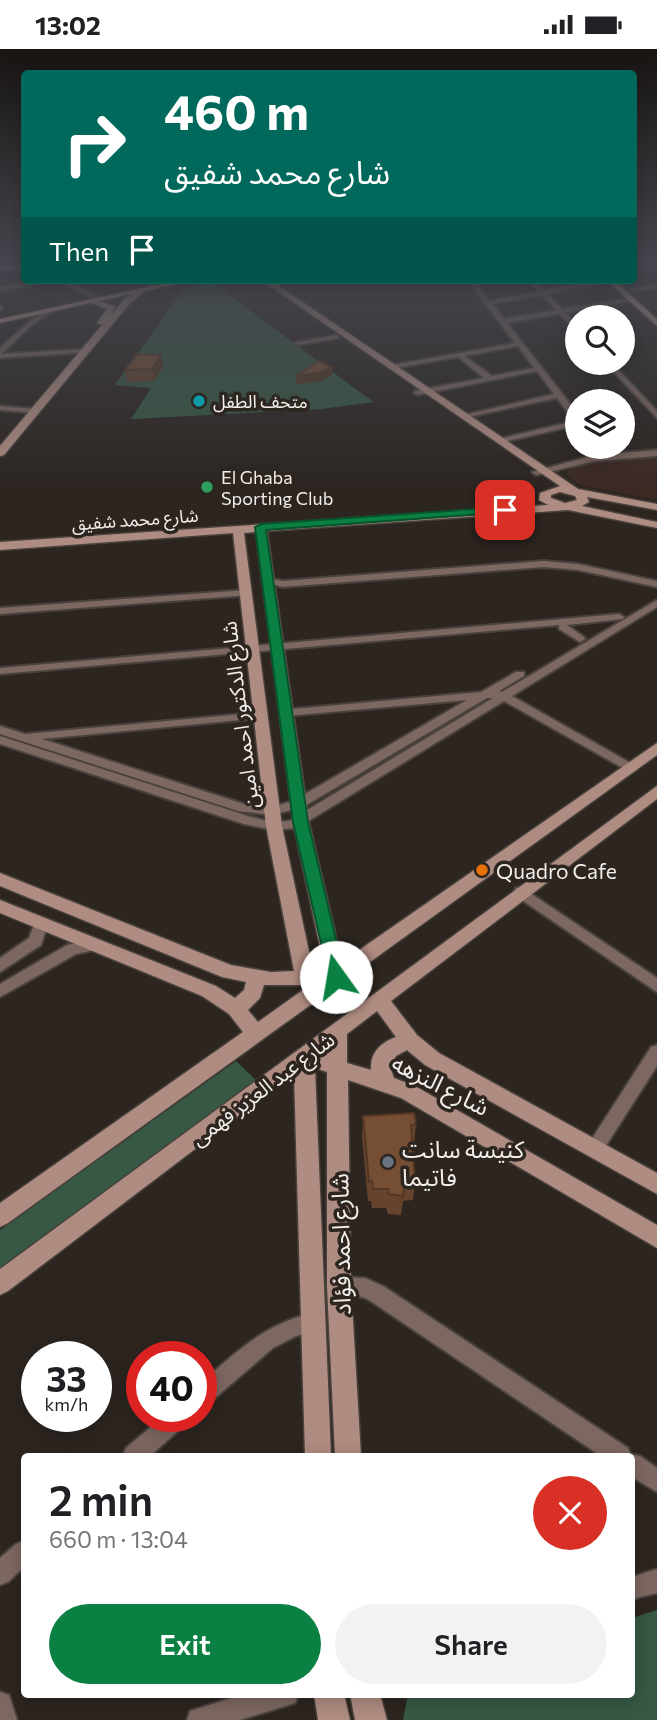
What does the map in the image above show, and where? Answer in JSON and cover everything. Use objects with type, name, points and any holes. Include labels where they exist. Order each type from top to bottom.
[{"type":"street","points":[[0,354],[16,338]]},
{"type":"street","points":[[0,453],[91,338]]},
{"type":"street","points":[[0,438],[93,338]]},
{"type":"street","points":[[297,343],[329,338]]},
{"type":"street","points":[[344,338],[393,367],[423,392],[502,441],[543,472],[551,504],[657,525]]},
{"type":"street","points":[[344,338],[582,496],[583,502],[568,507]]},
{"type":"street","points":[[514,338],[565,404]]},
{"type":"street","points":[[393,367],[519,344]]},
{"type":"street","points":[[0,354],[81,351]]},
{"type":"street","points":[[459,355],[491,379]]},
{"type":"street","points":[[423,392],[538,369]]},
{"type":"street","points":[[619,375],[657,416]]},
{"type":"street","points":[[464,416],[558,395]]},
{"type":"street","points":[[0,408],[35,411]]},
{"type":"street","points":[[502,441],[565,424]]},
{"type":"street","points":[[543,472],[657,454]]},
{"type":"street","points":[[635,455],[657,454]]},
{"type":"street","points":[[543,472],[598,459]]},
{"type":"street","name":"شارع محمد شفيق","points":[[0,539],[500,505],[547,494],[575,491],[657,507]]},
{"type":"street","name":"شارع محمد شفيق","points":[[0,546],[568,507]]},
{"type":"street","points":[[261,527],[298,804],[336,977]]},
{"type":"street","name":"شارع الدكتور احمد امين","points":[[238,529],[273,819],[305,978]]},
{"type":"street","points":[[269,588],[282,584],[544,564],[578,567],[657,583]]},
{"type":"street","points":[[269,588],[283,590],[545,570],[657,592]]},
{"type":"street","points":[[0,606],[245,589]]},
{"type":"street","points":[[0,611],[245,589]]},
{"type":"street","points":[[3,744],[273,819],[301,822],[503,696],[657,592]]},
{"type":"street","points":[[273,819],[580,639],[657,603]]},
{"type":"street","points":[[277,649],[613,623]]},
{"type":"street","points":[[0,673],[613,623]]},
{"type":"street","points":[[564,627],[580,639]]},
{"type":"street","points":[[286,712],[487,694],[503,696],[647,757]]},
{"type":"street","points":[[3,744],[25,738],[261,714]]},
{"type":"street","points":[[0,730],[273,819]]},
{"type":"street","points":[[0,1216],[647,757]]},
{"type":"street","name":"شارع عبد العزيز فهمى","points":[[0,1283],[657,791]]},
{"type":"street","points":[[0,879],[208,964],[256,978],[336,977]]},
{"type":"street","points":[[521,892],[657,986]]},
{"type":"street","points":[[0,906],[209,991],[236,1009],[256,1034]]},
{"type":"street","points":[[0,966],[36,941],[41,923]]},
{"type":"street","points":[[0,991],[72,949],[94,944]]},
{"type":"street","points":[[236,1009],[253,993],[256,978]]},
{"type":"street","name":"شارع النزهه","points":[[379,999],[410,1041],[457,1074],[657,1184]]},
{"type":"street","name":"شارع احمد فؤاد","points":[[337,1031],[340,1069],[339,1286],[348,1453]]},
{"type":"street","points":[[385,1082],[379,1065],[382,1055],[389,1048],[410,1041]]},
{"type":"street","points":[[594,1150],[657,1052]]},
{"type":"street","name":"شارع النزهه","points":[[304,1056],[385,1082],[419,1098],[657,1237]]},
{"type":"street","name":"شارع احمد فؤاد","points":[[304,1056],[318,1453]]},
{"type":"street","points":[[339,1286],[365,1287],[376,1293],[616,1453]]},
{"type":"street","points":[[217,1383],[267,1339],[294,1326],[313,1323]]},
{"type":"street","points":[[137,1453],[162,1432]]},
{"type":"street","points":[[635,1466],[657,1481]]},
{"type":"street","points":[[0,1574],[21,1555]]},
{"type":"street","points":[[635,1587],[657,1581]]},
{"type":"street","points":[[198,1720],[272,1698]]},
{"type":"street","points":[[330,1698],[334,1720]]},
{"type":"street","points":[[366,1698],[371,1720]]},
{"type":"street","points":[[0,1704],[5,1720]]},
{"type":"shaded area","points":[[657,457],[657,500],[579,485],[567,474],[572,468],[588,464]]},
{"type":"green space","points":[[149,338],[288,338],[374,402],[321,409],[131,419],[151,388],[115,385]]},
{"type":"green space","points":[[236,1061],[259,1083],[0,1274],[0,1230]]},
{"type":"green space","points":[[657,1610],[657,1720],[403,1720],[407,1698],[635,1698],[635,1617]]},
{"type":"building","points":[[137,354],[162,355],[152,369],[125,370]]},
{"type":"building","points":[[319,361],[332,367],[322,372],[296,376]]},
{"type":"building","name":"كنيسة سانت فاتيما","points":[[414,1113],[416,1124],[411,1125],[415,1181],[405,1181],[403,1196],[389,1194],[388,1189],[373,1189],[372,1181],[369,1182],[363,1116]]},
{"type":"place","name":"متحف الطفل","points":[[199,401]]},
{"type":"place","name":"El Ghaba Sporting Club","points":[[207,487]]},
{"type":"place","name":"Quadro Cafe","points":[[482,870]]},
{"type":"place","name":"كنيسة سانت فاتيما","points":[[388,1162]]},
{"type":"route","points":[[336,977],[301,822],[261,527],[505,510]]}]
